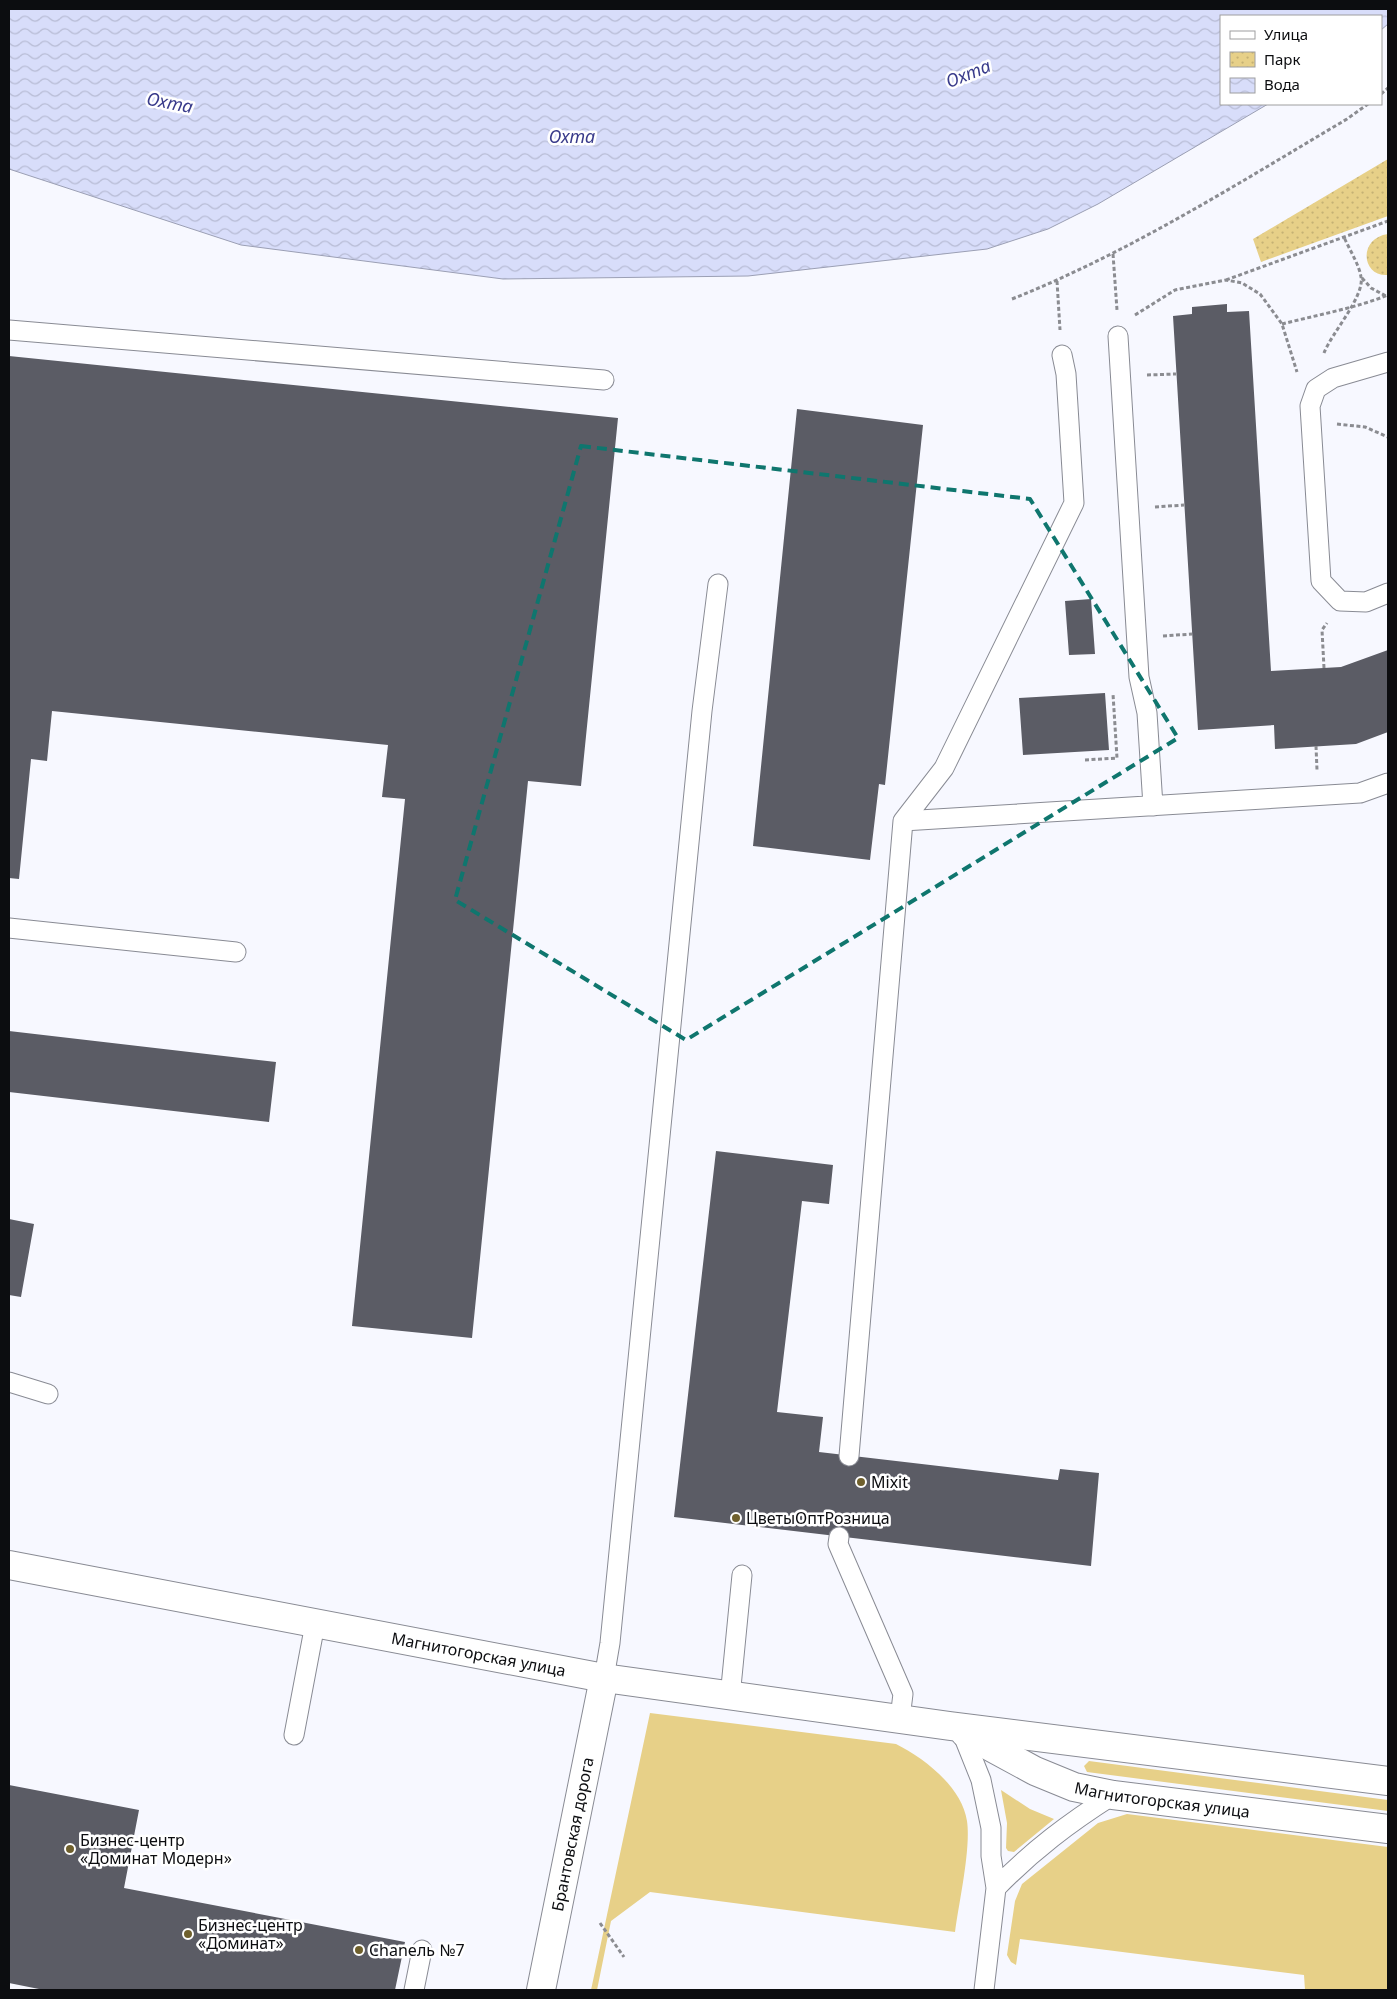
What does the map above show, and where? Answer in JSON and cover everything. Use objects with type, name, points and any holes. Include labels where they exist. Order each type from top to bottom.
[{"type":"street","name":"Магнитогорская улица","points":[[9,1565],[604,1678],[730,1697],[900,1718],[956,1728],[1388,1781]]},
{"type":"street","name":"Брантовская дорога","points":[[541,1990],[604,1678]]},
{"type":"street","name":"Магнитогорская улица","points":[[956,1728],[1035,1771],[1074,1787],[1114,1795],[1388,1829]]},
{"type":"lane","points":[[9,330],[604,380]]},
{"type":"lane","points":[[1118,336],[1138,667],[1147,714],[1153,806]]},
{"type":"lane","points":[[849,1456],[903,821],[944,768],[1074,503],[1066,374],[1062,355]]},
{"type":"lane","points":[[1388,362],[1332,378],[1316,389],[1310,406],[1321,582],[1340,601],[1366,602],[1388,593]]},
{"type":"lane","points":[[604,1678],[611,1633],[702,710],[718,584]]},
{"type":"lane","points":[[903,821],[1360,793],[1388,783]]},
{"type":"lane","points":[[9,928],[236,952]]},
{"type":"lane","points":[[9,1382],[48,1394]]},
{"type":"lane","points":[[839,1537],[838,1544],[903,1694],[900,1718]]},
{"type":"lane","points":[[730,1697],[742,1575]]},
{"type":"lane","points":[[294,1735],[315,1624]]},
{"type":"lane","points":[[956,1728],[981,1780],[991,1828],[991,1856],[996,1888],[984,1990]]},
{"type":"lane","points":[[996,1888],[1026,1857],[1082,1815],[1114,1795]]},
{"type":"lane","points":[[414,1990],[422,1950]]},
{"type":"path","points":[[1012,299],[1057,281],[1164,227],[1347,120],[1367,105]]},
{"type":"path","points":[[1134,316],[1175,290],[1226,280],[1388,221]]},
{"type":"path","points":[[1344,237],[1362,278],[1372,288],[1388,296]]},
{"type":"path","points":[[1113,254],[1117,313]]},
{"type":"path","points":[[1226,280],[1242,283],[1260,294],[1282,324],[1298,376],[1316,389],[1320,364],[1328,342],[1359,290],[1362,278]]},
{"type":"path","points":[[1057,281],[1062,355]]},
{"type":"path","points":[[1282,324],[1351,305],[1369,304],[1388,296]]},
{"type":"path","points":[[1311,420],[1365,427],[1388,437]]},
{"type":"path","points":[[1324,668],[1322,630],[1340,601]]},
{"type":"path","points":[[1084,760],[1117,758],[1113,686]]},
{"type":"path","points":[[600,1924],[624,1958]]},
{"type":"highlighted area","points":[[581,446],[1030,499],[1178,738],[686,1040],[455,900]]},
{"type":"green space","points":[[1388,159],[1388,216],[1261,262],[1253,239]]},
{"type":"green space","points":[[1388,234],[1388,275],[1379,274],[1372,270],[1368,264],[1368,249],[1378,237]]},
{"type":"green space","points":[[650,1713],[896,1744],[918,1757],[950,1785],[964,1809],[967,1821],[966,1861],[955,1932],[650,1892],[611,1921],[597,1990],[591,1990]]},
{"type":"green space","points":[[1089,1761],[1388,1800],[1388,1811],[1087,1772],[1084,1766]]},
{"type":"green space","points":[[1001,1790],[1030,1809],[1054,1819],[1014,1852],[1008,1851],[1006,1848],[1007,1823]]},
{"type":"green space","points":[[1127,1814],[1388,1847],[1388,1990],[1305,1990],[1304,1975],[1020,1939],[1016,1965],[1011,1962],[1007,1955],[1015,1901],[1022,1884],[1098,1823]]},
{"type":"water","name":"Охта","points":[[9,9],[1388,9],[1388,24],[1382,29],[1382,15],[1220,15],[1220,105],[1266,105],[1098,204],[1048,229],[987,249],[748,276],[503,279],[241,245],[9,169]]},
{"type":"building","points":[[1227,304],[1227,312],[1249,311],[1271,671],[1341,667],[1388,650],[1388,732],[1356,744],[1275,749],[1274,725],[1198,730],[1173,316],[1192,314],[1192,307]]},
{"type":"building","points":[[9,356],[618,418],[581,786],[528,781],[472,1338],[352,1326],[405,799],[382,797],[388,745],[52,711],[47,761],[31,759],[19,879],[9,878]]},
{"type":"building","points":[[797,409],[923,425],[885,785],[879,784],[870,860],[753,846]]},
{"type":"building","points":[[1091,599],[1095,654],[1069,655],[1065,601]]},
{"type":"building","points":[[1105,693],[1109,750],[1023,755],[1019,698]]},
{"type":"building","points":[[9,1031],[276,1062],[269,1122],[9,1092]]},
{"type":"building","points":[[716,1151],[833,1165],[829,1204],[802,1201],[777,1412],[823,1417],[819,1452],[1058,1480],[1060,1469],[1099,1473],[1091,1566],[674,1517]]},
{"type":"building","points":[[9,1219],[34,1224],[21,1297],[9,1295]]},
{"type":"building","name":"Бизнес-центр «Доминат»","points":[[9,1785],[139,1810],[124,1888],[405,1942],[395,1990],[44,1990],[9,1983]]},
{"type":"place","name":"Mixit","points":[[861,1482]]},
{"type":"place","name":"ЦветыОптРозница","points":[[736,1518]]},
{"type":"place","name":"Бизнес-центр «Доминат Модерн»","points":[[70,1849]]},
{"type":"place","name":"Бизнес-центр «Доминат»","points":[[188,1934]]},
{"type":"place","name":"Chaneль №7","points":[[359,1950]]}]
